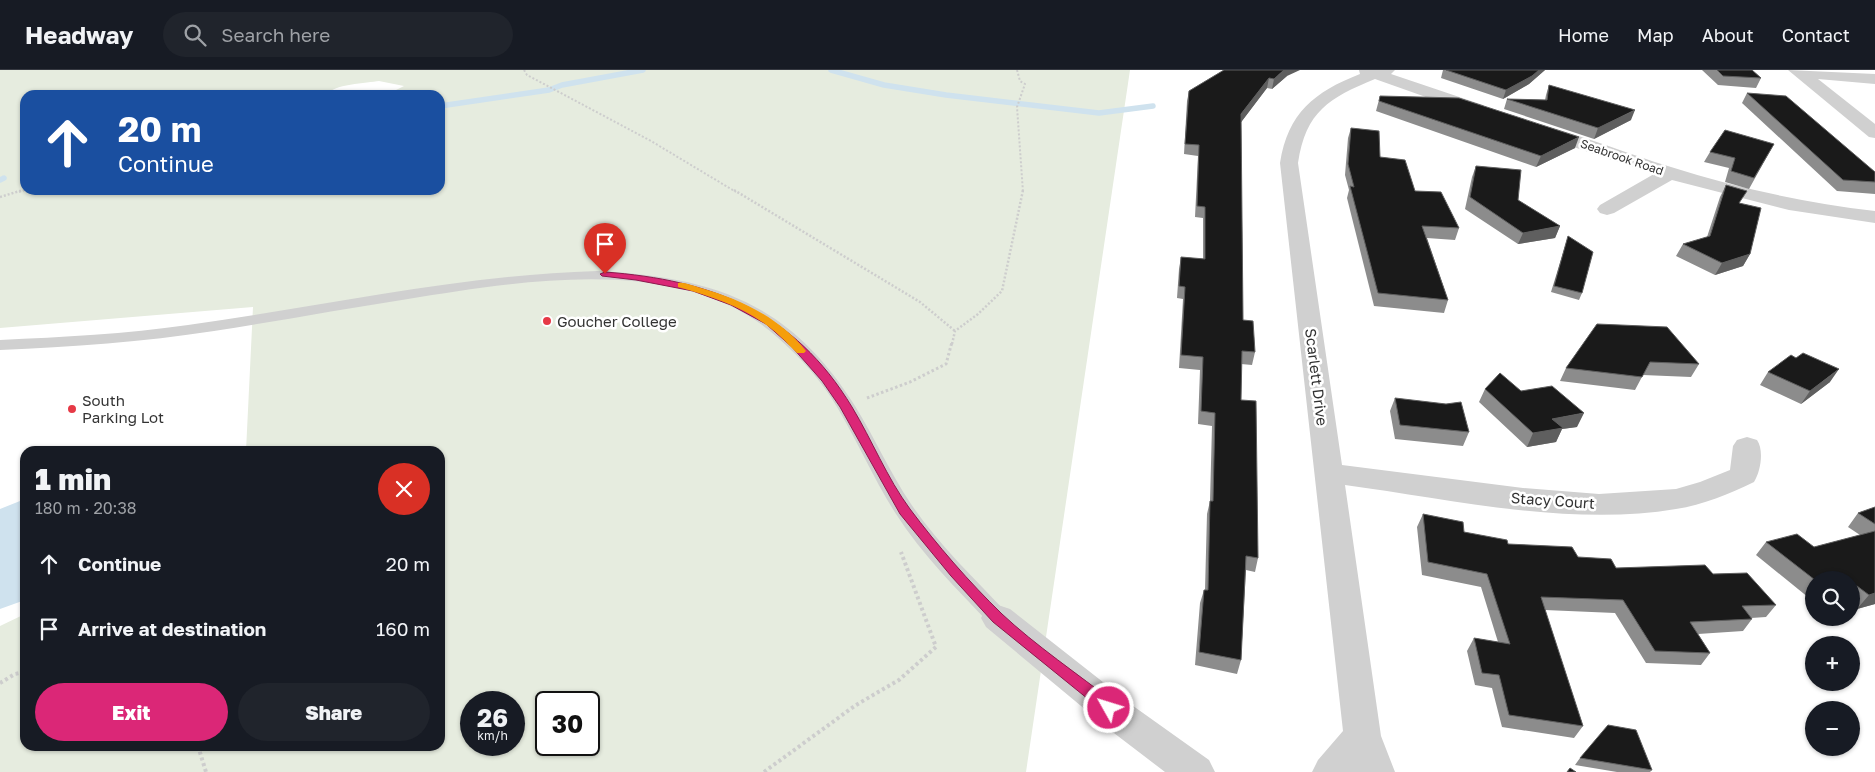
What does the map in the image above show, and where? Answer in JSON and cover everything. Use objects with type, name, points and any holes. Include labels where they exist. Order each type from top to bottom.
[{"type":"street","points":[[1797,71],[1815,70]]},
{"type":"street","points":[[1858,70],[1875,70]]},
{"type":"street","points":[[1374,71],[1494,114]]},
{"type":"street","name":"Scarlett Drive","points":[[1374,71],[1322,99],[1298,124],[1290,149],[1289,163],[1362,736],[1375,772]]},
{"type":"street","points":[[1797,71],[1836,78],[1875,79]]},
{"type":"street","points":[[1797,71],[1875,133]]},
{"type":"street","name":"Seabrook Road","points":[[1522,124],[1731,192],[1792,207],[1875,217]]},
{"type":"street","points":[[1607,209],[1669,173]]},
{"type":"street","name":"Stacy Court","points":[[1329,473],[1526,499],[1594,504],[1642,503],[1677,499],[1712,489],[1744,476],[1748,446]]},
{"type":"street","points":[[998,618],[1123,719],[1195,772]]},
{"type":"street","points":[[1332,772],[1362,736]]},
{"type":"lane","points":[[0,345],[83,341],[173,333],[455,287],[564,275],[605,274],[677,284],[721,297],[747,308],[770,322],[795,344],[826,379],[846,406],[904,511],[998,618]]},
{"type":"path","points":[[524,70],[527,76],[651,141],[920,302],[955,331]]},
{"type":"path","points":[[846,406],[910,382],[946,364],[955,331],[978,314],[1002,291],[1023,191],[1017,107],[1024,84],[1020,81],[1017,70]]},
{"type":"path","points":[[0,197],[20,191]]},
{"type":"path","points":[[764,772],[856,705],[899,680],[936,647],[901,552],[904,511]]},
{"type":"path","points":[[0,683],[20,673]]},
{"type":"path","points":[[200,751],[206,772]]},
{"type":"shaded area","name":"Goucher College","points":[[0,70],[1130,70],[1026,772],[0,772],[0,626],[20,616],[20,751],[445,751],[445,446],[246,446],[253,307],[0,328]]},
{"type":"water","points":[[20,501],[20,602],[0,609],[0,509]]},
{"type":"building","points":[[1224,70],[1284,70],[1274,79],[1269,78],[1241,114],[1243,320],[1253,321],[1255,352],[1242,351],[1241,400],[1256,401],[1258,558],[1246,556],[1241,660],[1199,652],[1204,590],[1208,590],[1210,501],[1213,501],[1215,413],[1201,411],[1203,357],[1181,355],[1185,287],[1179,286],[1181,257],[1205,259],[1205,207],[1197,206],[1199,145],[1185,144],[1189,91]]},
{"type":"building","points":[[1446,70],[1539,70],[1532,76],[1506,90]]},
{"type":"building","points":[[1717,70],[1752,70],[1761,78],[1723,76]]},
{"type":"building","points":[[1549,85],[1635,110],[1598,128],[1507,99],[1547,100]]},
{"type":"building","points":[[1747,93],[1786,96],[1875,172],[1875,182],[1843,180]]},
{"type":"building","points":[[1380,96],[1459,98],[1579,137],[1541,156],[1379,101]]},
{"type":"building","points":[[1351,128],[1379,131],[1380,157],[1405,160],[1415,191],[1441,192],[1459,228],[1422,226],[1448,300],[1378,293],[1350,186],[1354,187],[1348,164]]},
{"type":"building","points":[[1725,130],[1774,144],[1754,178],[1731,171],[1735,158],[1710,152]]},
{"type":"building","points":[[1476,166],[1521,170],[1518,200],[1560,226],[1523,233],[1470,197]]},
{"type":"building","points":[[1726,185],[1747,191],[1739,203],[1761,208],[1750,254],[1722,263],[1683,244],[1710,236]]},
{"type":"building","points":[[1568,236],[1593,252],[1582,293],[1554,286]]},
{"type":"building","points":[[1597,324],[1667,327],[1699,364],[1650,362],[1642,377],[1566,368]]},
{"type":"building","points":[[1803,353],[1839,369],[1810,391],[1768,372],[1791,355],[1796,358]]},
{"type":"building","points":[[1500,373],[1521,391],[1552,386],[1584,413],[1552,419],[1563,428],[1533,433],[1485,389]]},
{"type":"building","points":[[1395,398],[1446,404],[1461,402],[1469,432],[1400,425]]},
{"type":"building","points":[[1875,507],[1875,524],[1858,513]]},
{"type":"building","points":[[1423,514],[1463,522],[1464,532],[1507,540],[1508,544],[1572,547],[1578,557],[1611,559],[1616,568],[1705,565],[1713,574],[1747,573],[1776,605],[1742,606],[1752,619],[1690,622],[1710,653],[1655,651],[1623,600],[1541,597],[1583,726],[1509,715],[1499,675],[1482,673],[1474,638],[1510,644],[1487,574],[1428,562]]},
{"type":"building","points":[[1875,531],[1875,593],[1869,595],[1860,588],[1860,571],[1805,572],[1766,542],[1797,534],[1814,547]]},
{"type":"building","points":[[1608,725],[1636,730],[1652,770],[1580,758]]},
{"type":"building","points":[[1570,768],[1576,772],[1567,772]]},
{"type":"waterway","points":[[445,105],[549,90],[562,85],[643,70]]},
{"type":"waterway","points":[[831,70],[884,85],[946,95],[1099,113],[1153,106]]},
{"type":"waterway","points":[[0,180],[4,178]]},
{"type":"slow traffic","points":[[681,285],[721,297],[747,308],[770,322],[801,351]]},
{"type":"place","name":"Goucher College","points":[[547,321]]},
{"type":"place","name":"South Parking Lot","points":[[72,409]]},
{"type":"route","points":[[605,274],[636,277],[695,288],[734,302],[770,322],[795,344],[826,379],[846,406],[861,437],[904,511],[956,572],[998,618],[1109,708]]}]
